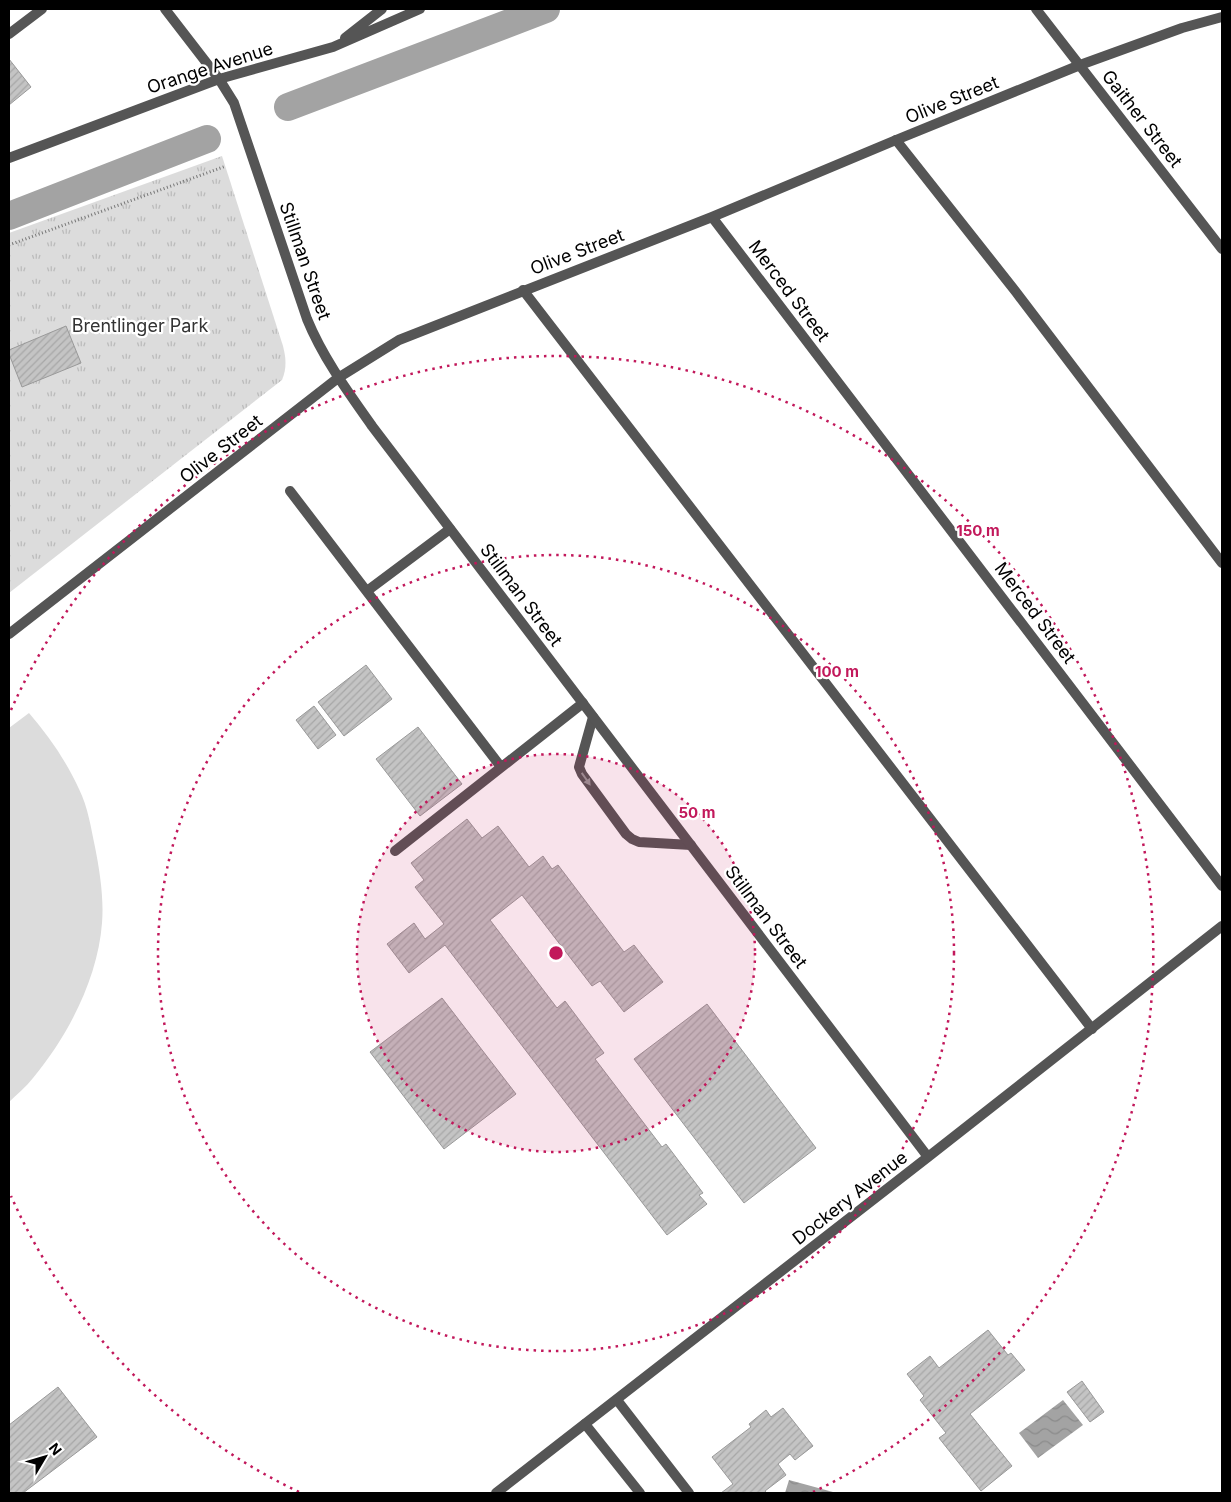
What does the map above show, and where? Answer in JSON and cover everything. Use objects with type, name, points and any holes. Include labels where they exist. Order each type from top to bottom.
[{"type":"street","points":[[9,34],[42,9]]},
{"type":"street","name":"Stillman Street","points":[[165,9],[219,79],[234,103],[307,319],[315,339],[338,378],[450,529],[928,1157]]},
{"type":"street","points":[[332,47],[382,9]]},
{"type":"street","name":"Orange Avenue","points":[[9,158],[219,79],[332,47],[420,9]]},
{"type":"street","name":"Gaither Street","points":[[1036,9],[1222,249]]},
{"type":"street","name":"Olive Street","points":[[9,634],[338,378],[399,340],[712,217],[1080,65],[1182,28],[1222,17]]},
{"type":"street","points":[[896,140],[1016,292],[1222,564]]},
{"type":"street","name":"Merced Street","points":[[712,217],[1222,886]]},
{"type":"street","points":[[523,290],[1092,1029]]},
{"type":"street","points":[[290,491],[501,767]]},
{"type":"street","points":[[367,592],[450,529]]},
{"type":"street","points":[[395,851],[583,703]]},
{"type":"street","points":[[593,717],[579,767],[582,774],[626,834],[639,842],[691,845]]},
{"type":"street","name":"Dockery Avenue","points":[[496,1493],[1222,926]]},
{"type":"street","points":[[617,1400],[688,1493]]},
{"type":"street","points":[[586,1424],[640,1493]]},
{"type":"path","points":[[9,245],[226,166]]},
{"type":"green space","name":"Brentlinger Park","points":[[222,156],[283,346],[286,363],[282,380],[9,593],[9,233]]},
{"type":"green space","points":[[29,713],[63,759],[85,803],[98,866],[102,895],[102,923],[99,944],[88,985],[69,1025],[46,1062],[9,1102],[9,728]]},
{"type":"water","points":[[1063,1400],[1083,1425],[1038,1458],[1019,1433]]},
{"type":"water","points":[[789,1480],[833,1492],[833,1493],[785,1493]]},
{"type":"building","points":[[9,59],[31,87],[9,105]]},
{"type":"building","points":[[66,326],[81,363],[22,387],[9,350]]},
{"type":"building","points":[[366,665],[392,699],[344,736],[318,702]]},
{"type":"building","points":[[314,706],[336,735],[318,749],[296,720]]},
{"type":"building","points":[[418,727],[462,784],[420,816],[376,759]]},
{"type":"building","points":[[467,819],[482,838],[498,826],[529,867],[543,856],[552,869],[558,865],[624,952],[634,945],[663,982],[624,1012],[600,981],[592,986],[522,895],[490,920],[557,1008],[565,1001],[604,1053],[595,1059],[662,1147],[666,1144],[703,1193],[699,1195],[707,1204],[667,1235],[445,945],[409,973],[387,944],[414,923],[425,939],[444,924],[415,887],[424,880],[411,863]]},
{"type":"building","points":[[442,998],[516,1094],[444,1149],[370,1052]]},
{"type":"building","points":[[707,1004],[816,1148],[744,1203],[634,1059]]},
{"type":"building","points":[[988,1330],[1008,1355],[1011,1353],[1025,1370],[970,1414],[1012,1466],[981,1491],[939,1438],[946,1433],[920,1400],[924,1396],[907,1374],[930,1356],[939,1368]]},
{"type":"building","points":[[1082,1381],[1104,1412],[1090,1422],[1067,1392]]},
{"type":"building","points":[[58,1387],[97,1437],[23,1493],[9,1493],[9,1425]]},
{"type":"building","points":[[783,1408],[813,1446],[795,1460],[790,1454],[778,1464],[786,1475],[765,1491],[767,1493],[721,1493],[733,1484],[712,1457],[751,1427],[749,1424],[766,1410],[771,1417]]},
{"type":"waterway","points":[[288,107],[546,9]]},
{"type":"waterway","points":[[9,216],[207,139]]}]
